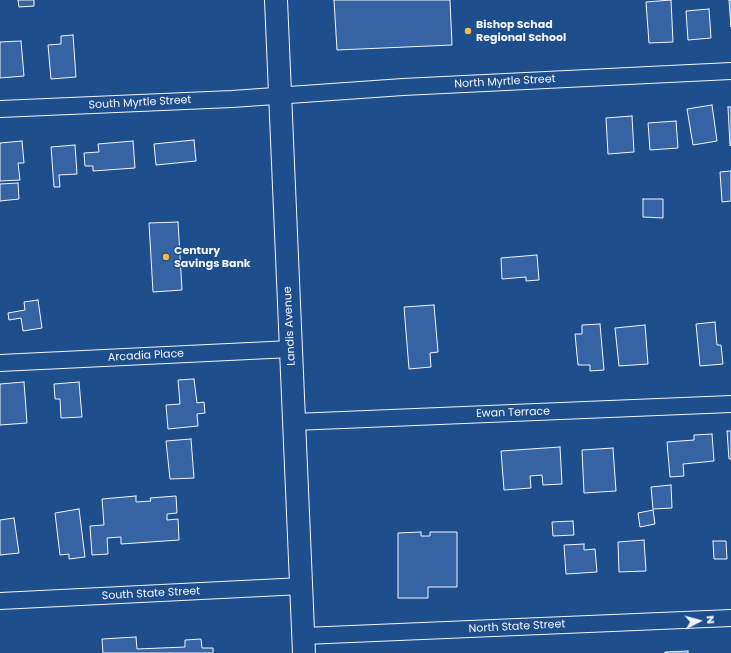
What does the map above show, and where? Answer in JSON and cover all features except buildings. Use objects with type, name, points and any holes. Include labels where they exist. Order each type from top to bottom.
[{"type":"main road","name":"Landis Avenue","points":[[276,0],[304,645]]},
{"type":"street","name":"North Myrtle Street","points":[[280,95],[403,87],[731,71]]},
{"type":"street","name":"South Myrtle Street","points":[[0,109],[280,95]]},
{"type":"street","name":"Arcadia Place","points":[[0,363],[291,349]]},
{"type":"street","name":"Ewan Terrace","points":[[294,422],[731,404]]},
{"type":"street","name":"South State Street","points":[[0,601],[302,586]]},
{"type":"street","name":"North State Street","points":[[304,645],[731,618]]},
{"type":"place","name":"Bishop Schad Regional School","points":[[468,31]]},
{"type":"place","name":"Century Savings Bank","points":[[166,257]]}]
